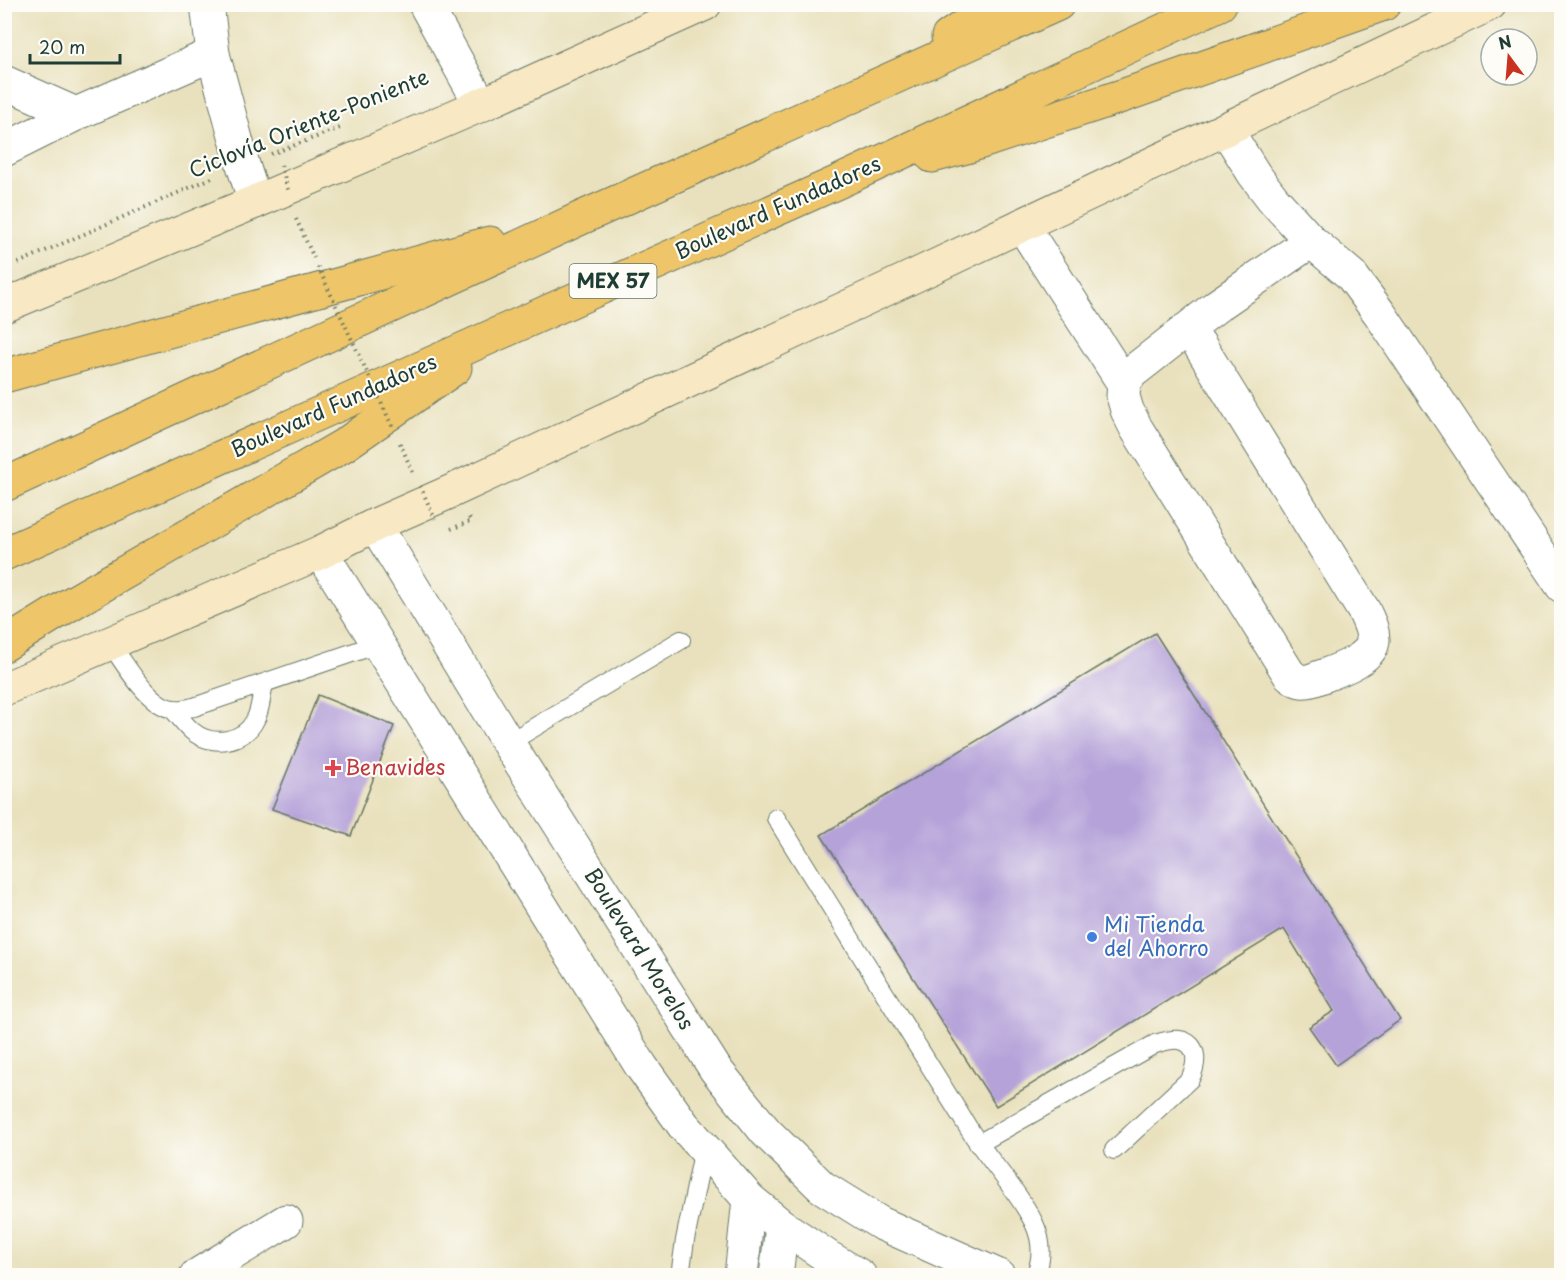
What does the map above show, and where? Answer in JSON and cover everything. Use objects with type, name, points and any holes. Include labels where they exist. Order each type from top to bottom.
[{"type":"highway","points":[[876,87],[996,4]]},
{"type":"highway","points":[[4,485],[581,218],[1058,4]]},
{"type":"highway","name":"Boulevard Fundadores","points":[[4,554],[838,182],[1220,4]]},
{"type":"highway","points":[[838,182],[966,147],[1384,4]]},
{"type":"highway","points":[[4,376],[581,218]]},
{"type":"highway","points":[[4,645],[344,445],[524,321]]},
{"type":"main road","points":[[4,306],[481,105],[705,4]]},
{"type":"main road","points":[[4,688],[321,552],[1490,4]]},
{"type":"street","points":[[207,4],[213,54],[255,202]]},
{"type":"street","points":[[425,4],[481,105]]},
{"type":"street","points":[[4,150],[76,114],[213,54]]},
{"type":"street","points":[[4,82],[76,114]]},
{"type":"street","points":[[1226,129],[1254,174],[1273,199],[1311,241],[1351,275],[1380,314],[1562,586]]},
{"type":"street","points":[[1022,225],[1124,384]]},
{"type":"street","points":[[1187,329],[1199,344],[1364,611],[1371,628],[1373,641],[1370,651],[1362,659],[1304,682],[1288,674],[1136,428],[1126,410],[1123,396],[1124,384],[1131,373],[1187,329],[1218,305],[1311,241]]},
{"type":"street","name":"Boulevard Morelos","points":[[375,525],[508,743],[716,1071],[766,1132],[822,1187],[880,1223],[999,1275]]},
{"type":"street","points":[[321,552],[641,1066],[684,1126],[749,1199],[782,1226],[860,1275]]},
{"type":"street","points":[[741,1275],[749,1199]]},
{"type":"street","points":[[196,1275],[286,1221]]},
{"type":"street","points":[[776,1275],[782,1226]]},
{"type":"lane","points":[[508,743],[681,640]]},
{"type":"lane","points":[[110,643],[158,704],[174,710],[193,732],[210,741],[232,740],[249,731],[257,718],[264,684]]},
{"type":"lane","points":[[174,710],[194,707],[378,644]]},
{"type":"lane","points":[[776,818],[978,1144],[1035,1224],[1041,1245],[1040,1265],[1035,1275]]},
{"type":"lane","points":[[978,1144],[1155,1044],[1178,1040],[1186,1042],[1193,1049],[1196,1058],[1196,1068],[1190,1079],[1114,1150]]},
{"type":"lane","points":[[680,1275],[704,1148]]},
{"type":"path","name":"Ciclovía Oriente-Poniente","points":[[15,264],[243,165],[349,125]]},
{"type":"path","points":[[281,165],[291,200]]},
{"type":"path","points":[[293,210],[392,426]]},
{"type":"path","points":[[397,436],[435,519]]},
{"type":"path","points":[[449,530],[471,521],[465,510]]},
{"type":"building","points":[[1155,633],[1400,1020],[1336,1065],[1309,1027],[1334,1011],[1284,929],[996,1106],[821,835]]},
{"type":"building","name":"Benavides","points":[[318,695],[394,726],[351,836],[272,809]]},
{"type":"place","name":"Benavides","points":[[333,768]]},
{"type":"place","name":"Mi Tienda del Ahorro","points":[[1092,937]]}]
